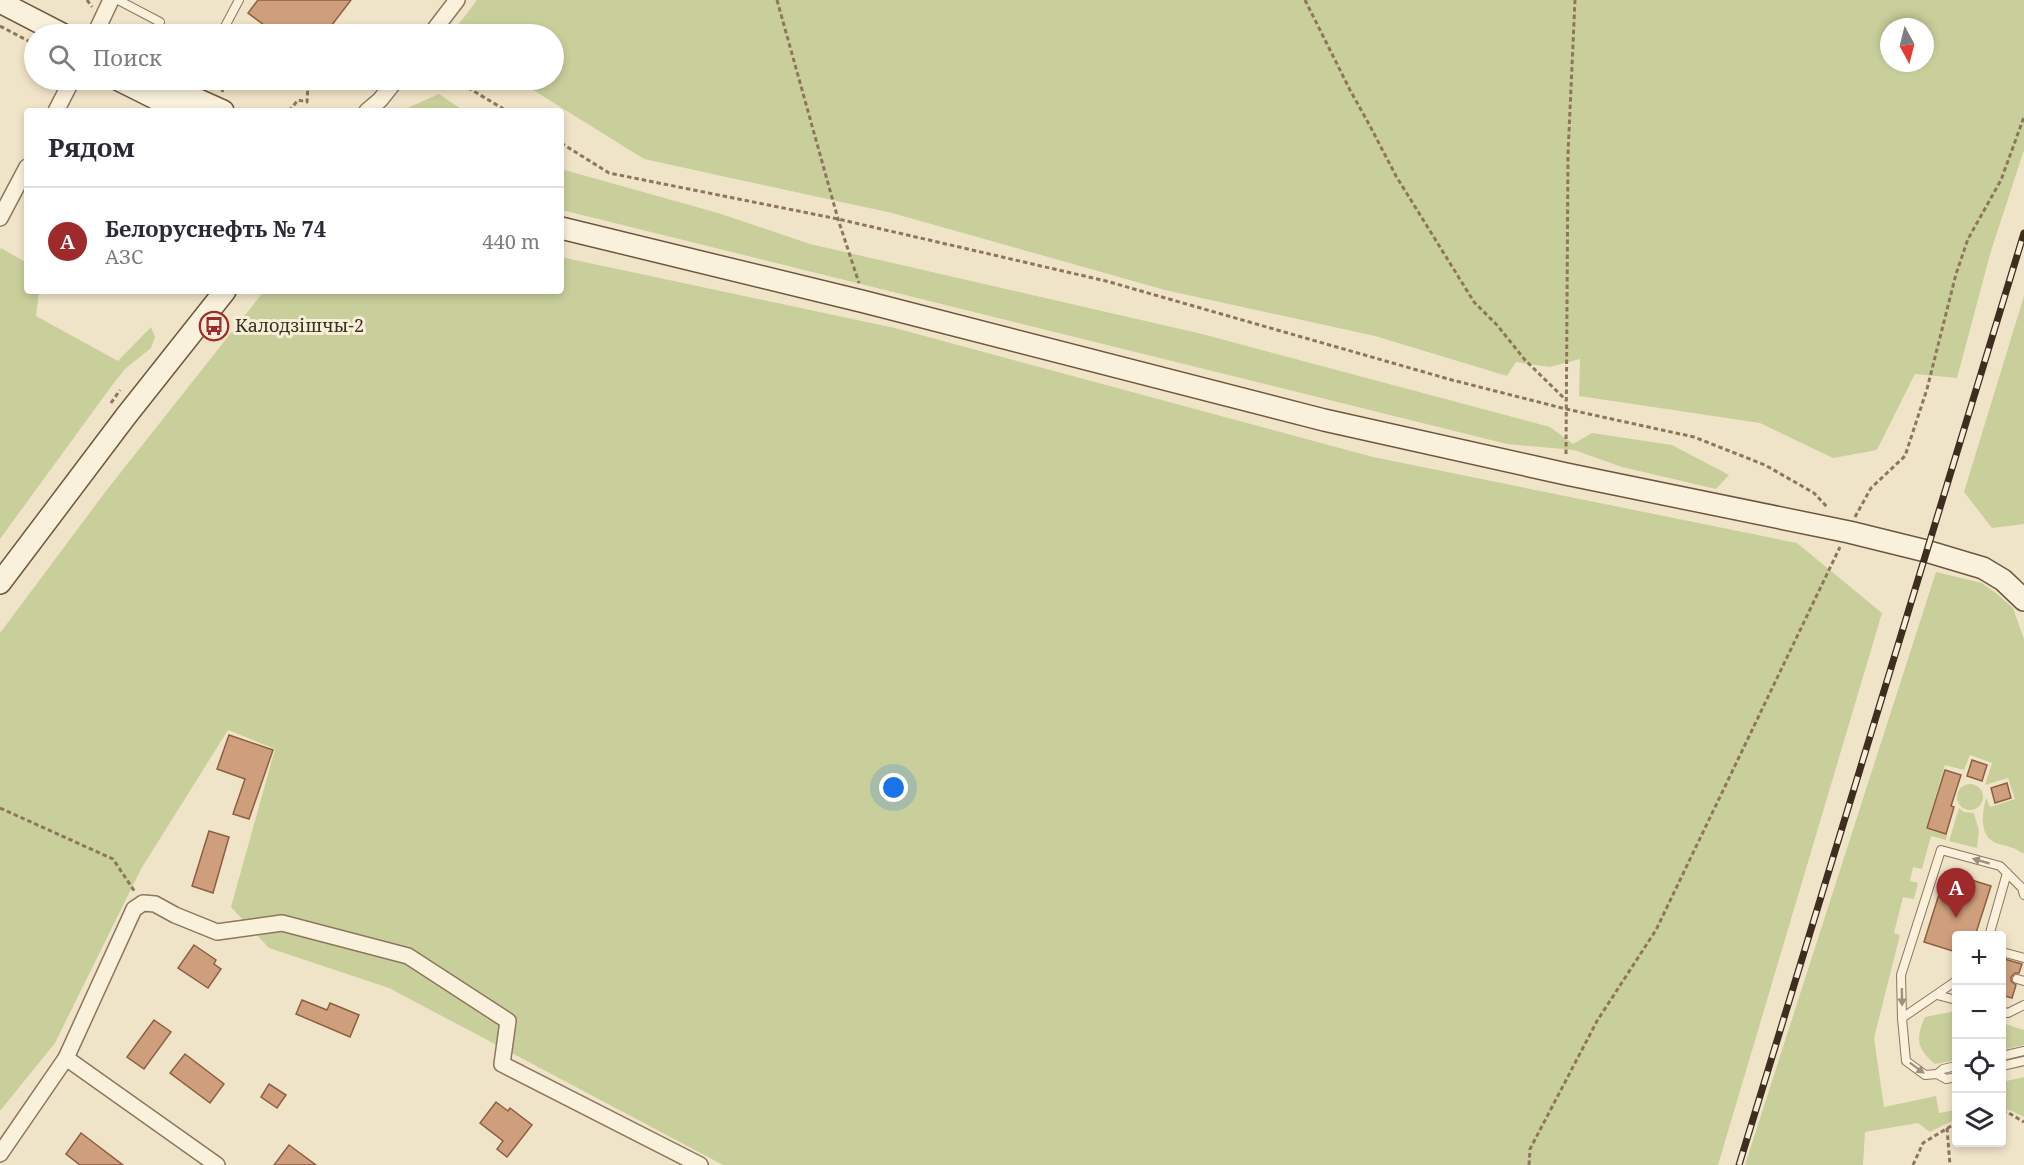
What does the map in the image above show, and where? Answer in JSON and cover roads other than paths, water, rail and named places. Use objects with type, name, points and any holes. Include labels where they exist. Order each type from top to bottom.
[{"type":"main road","points":[[0,2],[43,24]]},
{"type":"main road","points":[[0,18],[24,31]]},
{"type":"main road","points":[[152,90],[212,108]]},
{"type":"main road","points":[[564,229],[865,302],[1324,420],[1566,474],[1849,532],[1926,551],[1983,568],[2003,580],[2024,600]]},
{"type":"main road","points":[[0,583],[126,416],[223,294]]},
{"type":"street","points":[[100,24],[111,0]]},
{"type":"street","points":[[439,24],[457,0]]},
{"type":"street","points":[[58,108],[67,90]]},
{"type":"street","points":[[378,105],[389,90]]},
{"type":"street","points":[[0,218],[24,172]]},
{"type":"street","points":[[0,1154],[66,1058],[134,909],[143,903],[155,904],[217,932],[282,923],[408,956],[508,1021],[502,1064],[700,1165]]},
{"type":"street","points":[[66,1058],[217,1165]]},
{"type":"lane","points":[[118,0],[160,22],[159,24]]},
{"type":"lane","points":[[226,24],[239,0]]},
{"type":"lane","points":[[1952,1078],[1946,1079],[1937,1074],[1925,1075],[1906,1061],[1902,1018],[1901,975],[1941,850],[2000,866],[2022,888],[2024,895]]},
{"type":"lane","points":[[1990,931],[2007,873]]},
{"type":"lane","points":[[2006,953],[2024,958]]},
{"type":"lane","points":[[1902,1018],[1952,984]]},
{"type":"lane","points":[[1937,995],[1952,999]]},
{"type":"lane","points":[[2006,1012],[2024,1005]]},
{"type":"lane","points":[[2006,1055],[2024,1051]]},
{"type":"lane","points":[[2006,1065],[2024,1061]]},
{"type":"lane","points":[[1937,1074],[1943,1069],[1952,1067]]},
{"type":"railway","points":[[1739,1165],[2024,233]]},
{"type":"place","name":"Калодзішчы-2","points":[[214,326]]},
{"type":"place","name":"Белоруснефть № 74","points":[[1956,918]]}]
